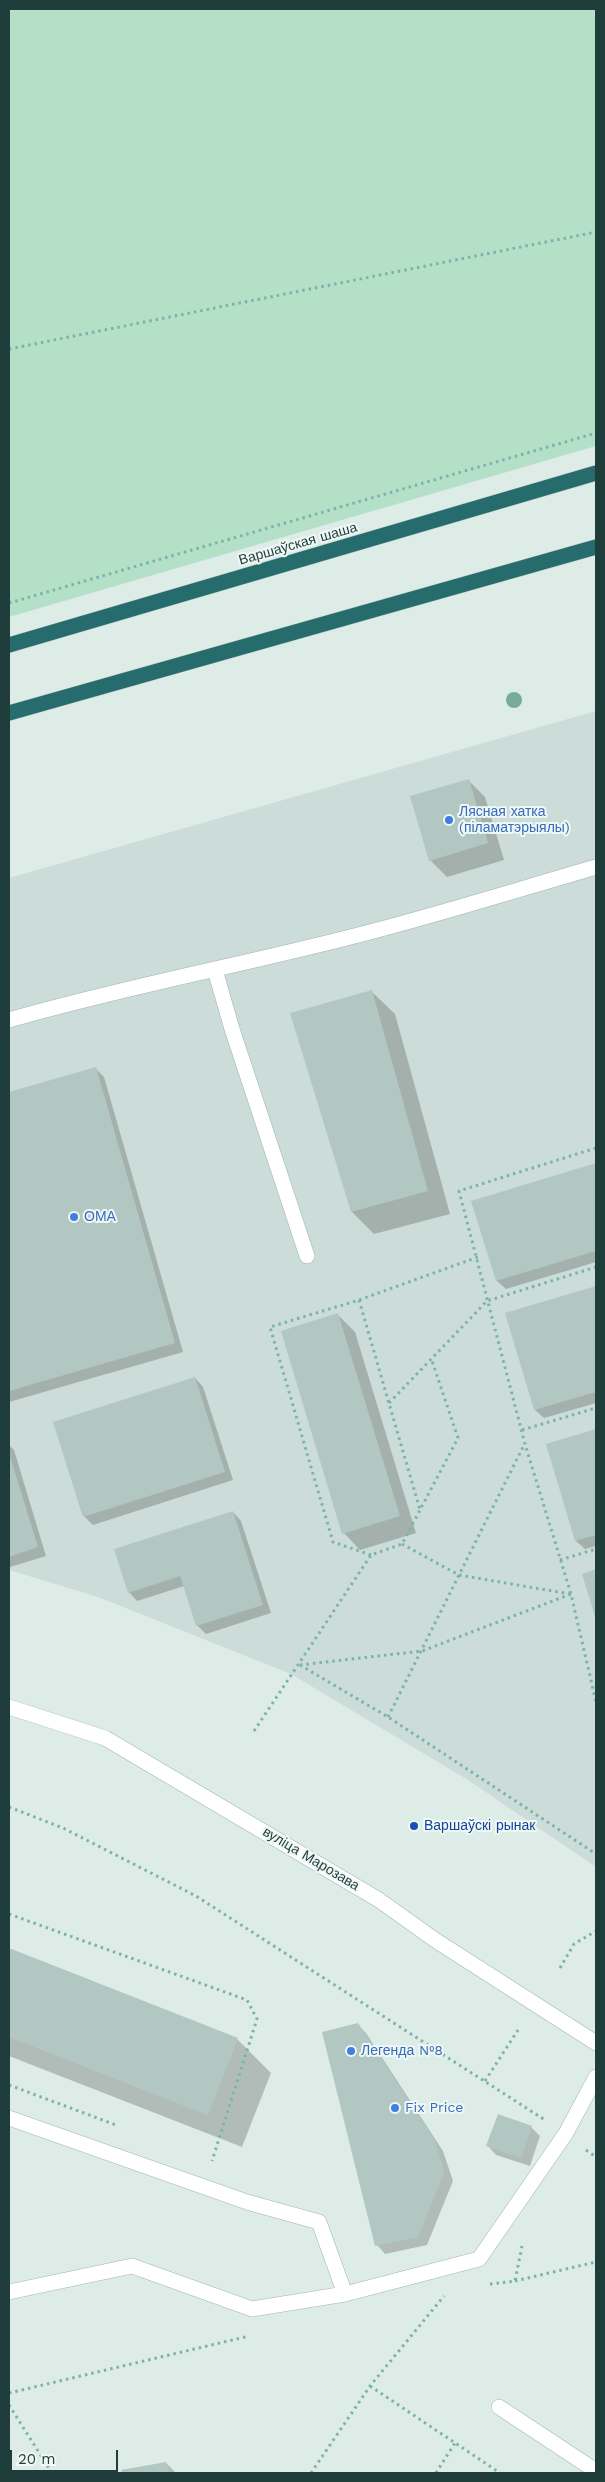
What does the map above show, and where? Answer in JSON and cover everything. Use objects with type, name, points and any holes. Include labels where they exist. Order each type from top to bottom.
[{"type":"highway","name":"Варшаўская шаша","points":[[9,645],[596,474]]},
{"type":"highway","points":[[9,713],[596,547]]},
{"type":"street","points":[[9,1020],[76,1000],[215,970],[368,932],[596,868]]},
{"type":"street","points":[[215,970],[235,1038],[307,1256]]},
{"type":"street","name":"вуліца Марозава","points":[[9,1707],[105,1738],[379,1900],[434,1940],[596,2043]]},
{"type":"street","points":[[9,2292],[132,2266],[252,2309],[345,2294],[478,2259],[566,2133],[596,2077]]},
{"type":"street","points":[[9,2118],[247,2202],[319,2222],[345,2294]]},
{"type":"street","points":[[499,2407],[596,2471]]},
{"type":"path","points":[[9,349],[596,232]]},
{"type":"path","points":[[9,603],[596,433]]},
{"type":"path","points":[[596,1148],[460,1191],[525,1444],[571,1594],[596,1702]]},
{"type":"path","points":[[431,1358],[458,1438],[421,1510],[402,1544],[371,1554],[332,1542],[270,1327],[359,1300],[478,1257]]},
{"type":"path","points":[[389,1403],[487,1301],[596,1267]]},
{"type":"path","points":[[359,1300],[421,1510]]},
{"type":"path","points":[[522,1430],[596,1408]]},
{"type":"path","points":[[388,1717],[525,1444]]},
{"type":"path","points":[[402,1544],[459,1575],[571,1594]]},
{"type":"path","points":[[560,1560],[596,1549]]},
{"type":"path","points":[[254,1731],[300,1665],[371,1554]]},
{"type":"path","points":[[300,1665],[422,1651],[571,1594]]},
{"type":"path","points":[[300,1665],[388,1717],[596,1854]]},
{"type":"path","points":[[9,1808],[63,1828],[196,1896],[566,2133],[596,2157]]},
{"type":"path","points":[[9,1914],[247,2000],[257,2019],[212,2162],[203,2158]]},
{"type":"path","points":[[560,1968],[574,1944],[596,1931]]},
{"type":"path","points":[[485,2081],[518,2030]]},
{"type":"path","points":[[9,2085],[120,2127]]},
{"type":"path","points":[[515,2281],[596,2262]]},
{"type":"path","points":[[311,2473],[370,2386],[448,2291]]},
{"type":"path","points":[[370,2386],[500,2473]]},
{"type":"path","points":[[9,2405],[52,2473]]},
{"type":"path","points":[[436,2473],[455,2443]]},
{"type":"shaded area","name":"Варшаўскі рынак","points":[[596,711],[596,1867],[468,1780],[291,1674],[98,1597],[9,1570],[9,878]]},
{"type":"green space","points":[[9,9],[596,9],[596,446],[9,617]]},
{"type":"building","name":"Лясная хатка (піламатэрыялы)","points":[[469,779],[488,843],[429,861],[410,796]]},
{"type":"building","points":[[372,990],[428,1191],[351,1212],[290,1013]]},
{"type":"building","name":"ОМА","points":[[96,1067],[175,1343],[9,1391],[9,1092]]},
{"type":"building","points":[[596,1163],[596,1251],[496,1281],[471,1201]]},
{"type":"building","points":[[596,1286],[596,1392],[534,1410],[505,1313]]},
{"type":"building","points":[[338,1313],[400,1516],[342,1534],[281,1331]]},
{"type":"building","points":[[195,1377],[225,1472],[83,1517],[53,1422]]},
{"type":"building","points":[[596,1429],[596,1535],[575,1541],[546,1444]]},
{"type":"building","points":[[9,1453],[38,1547],[9,1557]]},
{"type":"building","points":[[233,1511],[263,1605],[196,1626],[180,1576],[128,1593],[114,1549]]},
{"type":"building","points":[[596,1569],[596,1620],[582,1574]]},
{"type":"building","points":[[9,1948],[238,2038],[208,2115],[9,2037]]},
{"type":"building","points":[[358,2023],[435,2141],[444,2172],[418,2237],[375,2246],[322,2032]]},
{"type":"building","points":[[498,2114],[532,2126],[521,2158],[486,2146]]},
{"type":"building","points":[[166,2462],[169,2473],[122,2473],[121,2470]]},
{"type":"place","name":"Лясная хатка (піламатэрыялы)","points":[[449,820]]},
{"type":"place","name":"ОМА","points":[[74,1217]]},
{"type":"place","name":"Варшаўскі рынак","points":[[414,1826]]},
{"type":"place","name":"Легенда №8","points":[[351,2051]]},
{"type":"place","name":"Fix Price","points":[[395,2108]]}]
